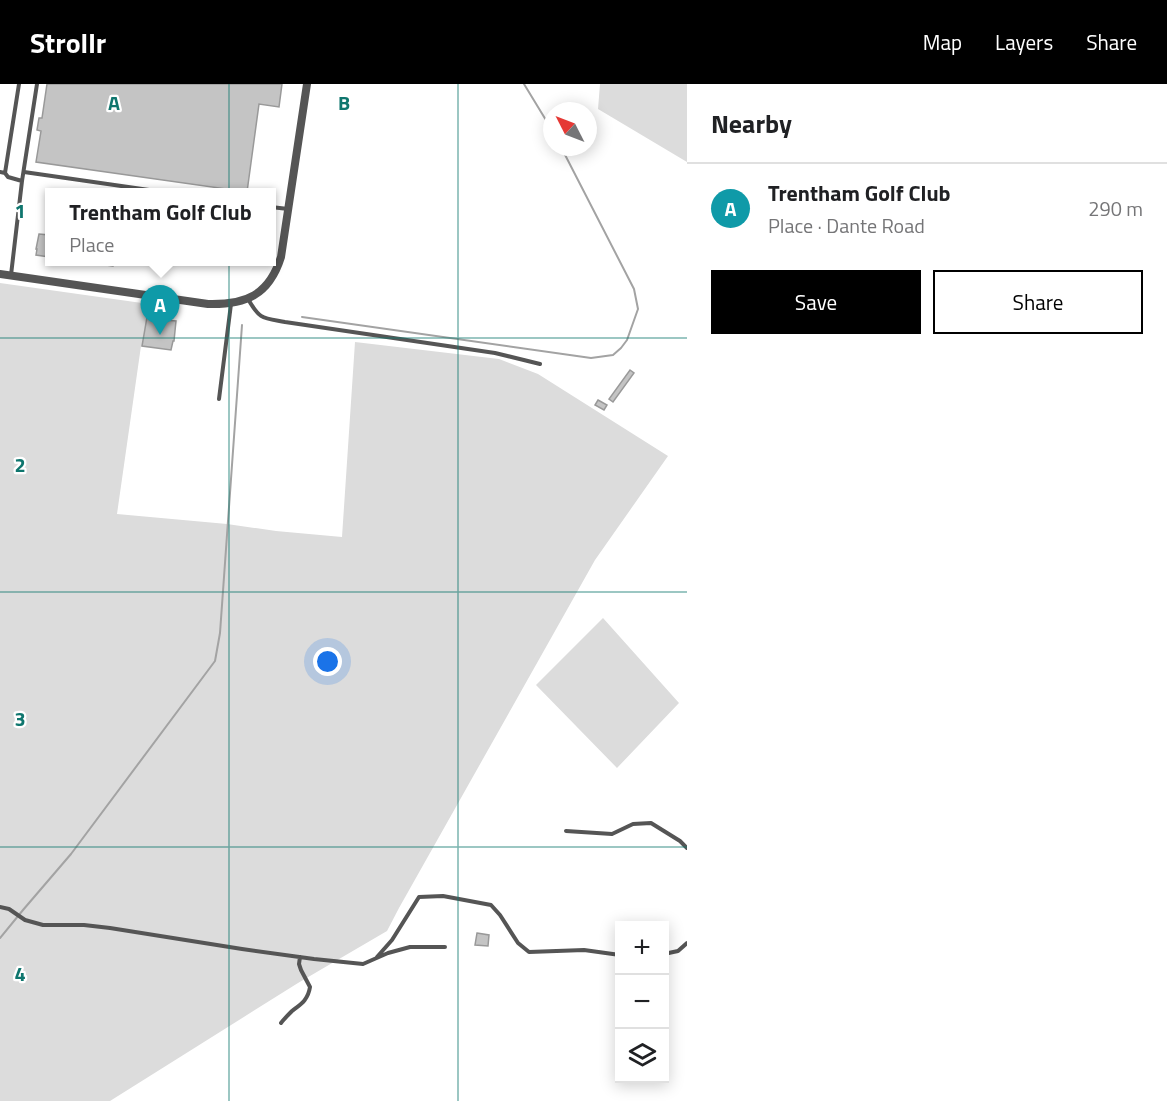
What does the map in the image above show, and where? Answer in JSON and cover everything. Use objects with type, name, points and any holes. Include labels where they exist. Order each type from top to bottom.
[{"type":"street","points":[[0,274],[208,304],[231,304],[248,299],[262,289],[277,270],[281,257],[307,84]]},
{"type":"lane","points":[[19,84],[2,172],[22,182]]},
{"type":"lane","points":[[10,275],[37,84]]},
{"type":"lane","points":[[24,172],[141,188]]},
{"type":"lane","points":[[276,208],[289,209]]},
{"type":"lane","points":[[248,299],[261,318],[495,353],[540,364]]},
{"type":"lane","points":[[219,399],[231,304]]},
{"type":"lane","points":[[566,831],[612,834],[633,824],[651,823],[687,848]]},
{"type":"lane","points":[[374,960],[392,940],[419,897],[443,896],[491,905],[518,943],[529,952],[584,950],[615,954]]},
{"type":"lane","points":[[0,906],[30,922],[43,925],[84,925],[110,928],[300,957],[363,964],[388,952],[410,947],[445,947]]},
{"type":"lane","points":[[669,953],[678,951],[687,943]]},
{"type":"lane","points":[[281,1023],[305,1001],[310,991],[299,964],[300,957]]},
{"type":"shaded area","points":[[600,84],[687,84],[687,162],[598,109]]},
{"type":"shaded area","points":[[0,283],[149,304],[149,309],[153,312],[152,318],[147,318],[141,346],[117,514],[342,537],[355,342],[499,359],[538,374],[668,456],[595,560],[387,931],[298,983],[110,1101],[0,1101]]},
{"type":"shaded area","points":[[603,618],[679,703],[617,768],[536,685]]},
{"type":"building","points":[[47,84],[282,84],[279,107],[259,104],[248,188],[219,188],[36,162],[41,131],[37,130],[39,118],[42,118]]},
{"type":"building","points":[[39,234],[45,235],[45,256],[36,255]]},
{"type":"building","points":[[147,317],[176,321],[171,350],[142,346]]},
{"type":"building","points":[[630,370],[634,373],[613,402],[609,399]]},
{"type":"building","points":[[598,400],[607,405],[604,410],[595,405]]},
{"type":"building","points":[[477,933],[489,935],[488,946],[475,945]]},
{"type":"waterway","points":[[524,84],[543,115]]},
{"type":"waterway","points":[[302,317],[591,358],[613,355],[627,340],[638,309],[634,289],[566,156]]},
{"type":"waterway","points":[[0,938],[71,854],[215,661],[220,633],[242,325]]},
{"type":"place","name":"Trentham Golf Club","points":[[160,335]]}]
